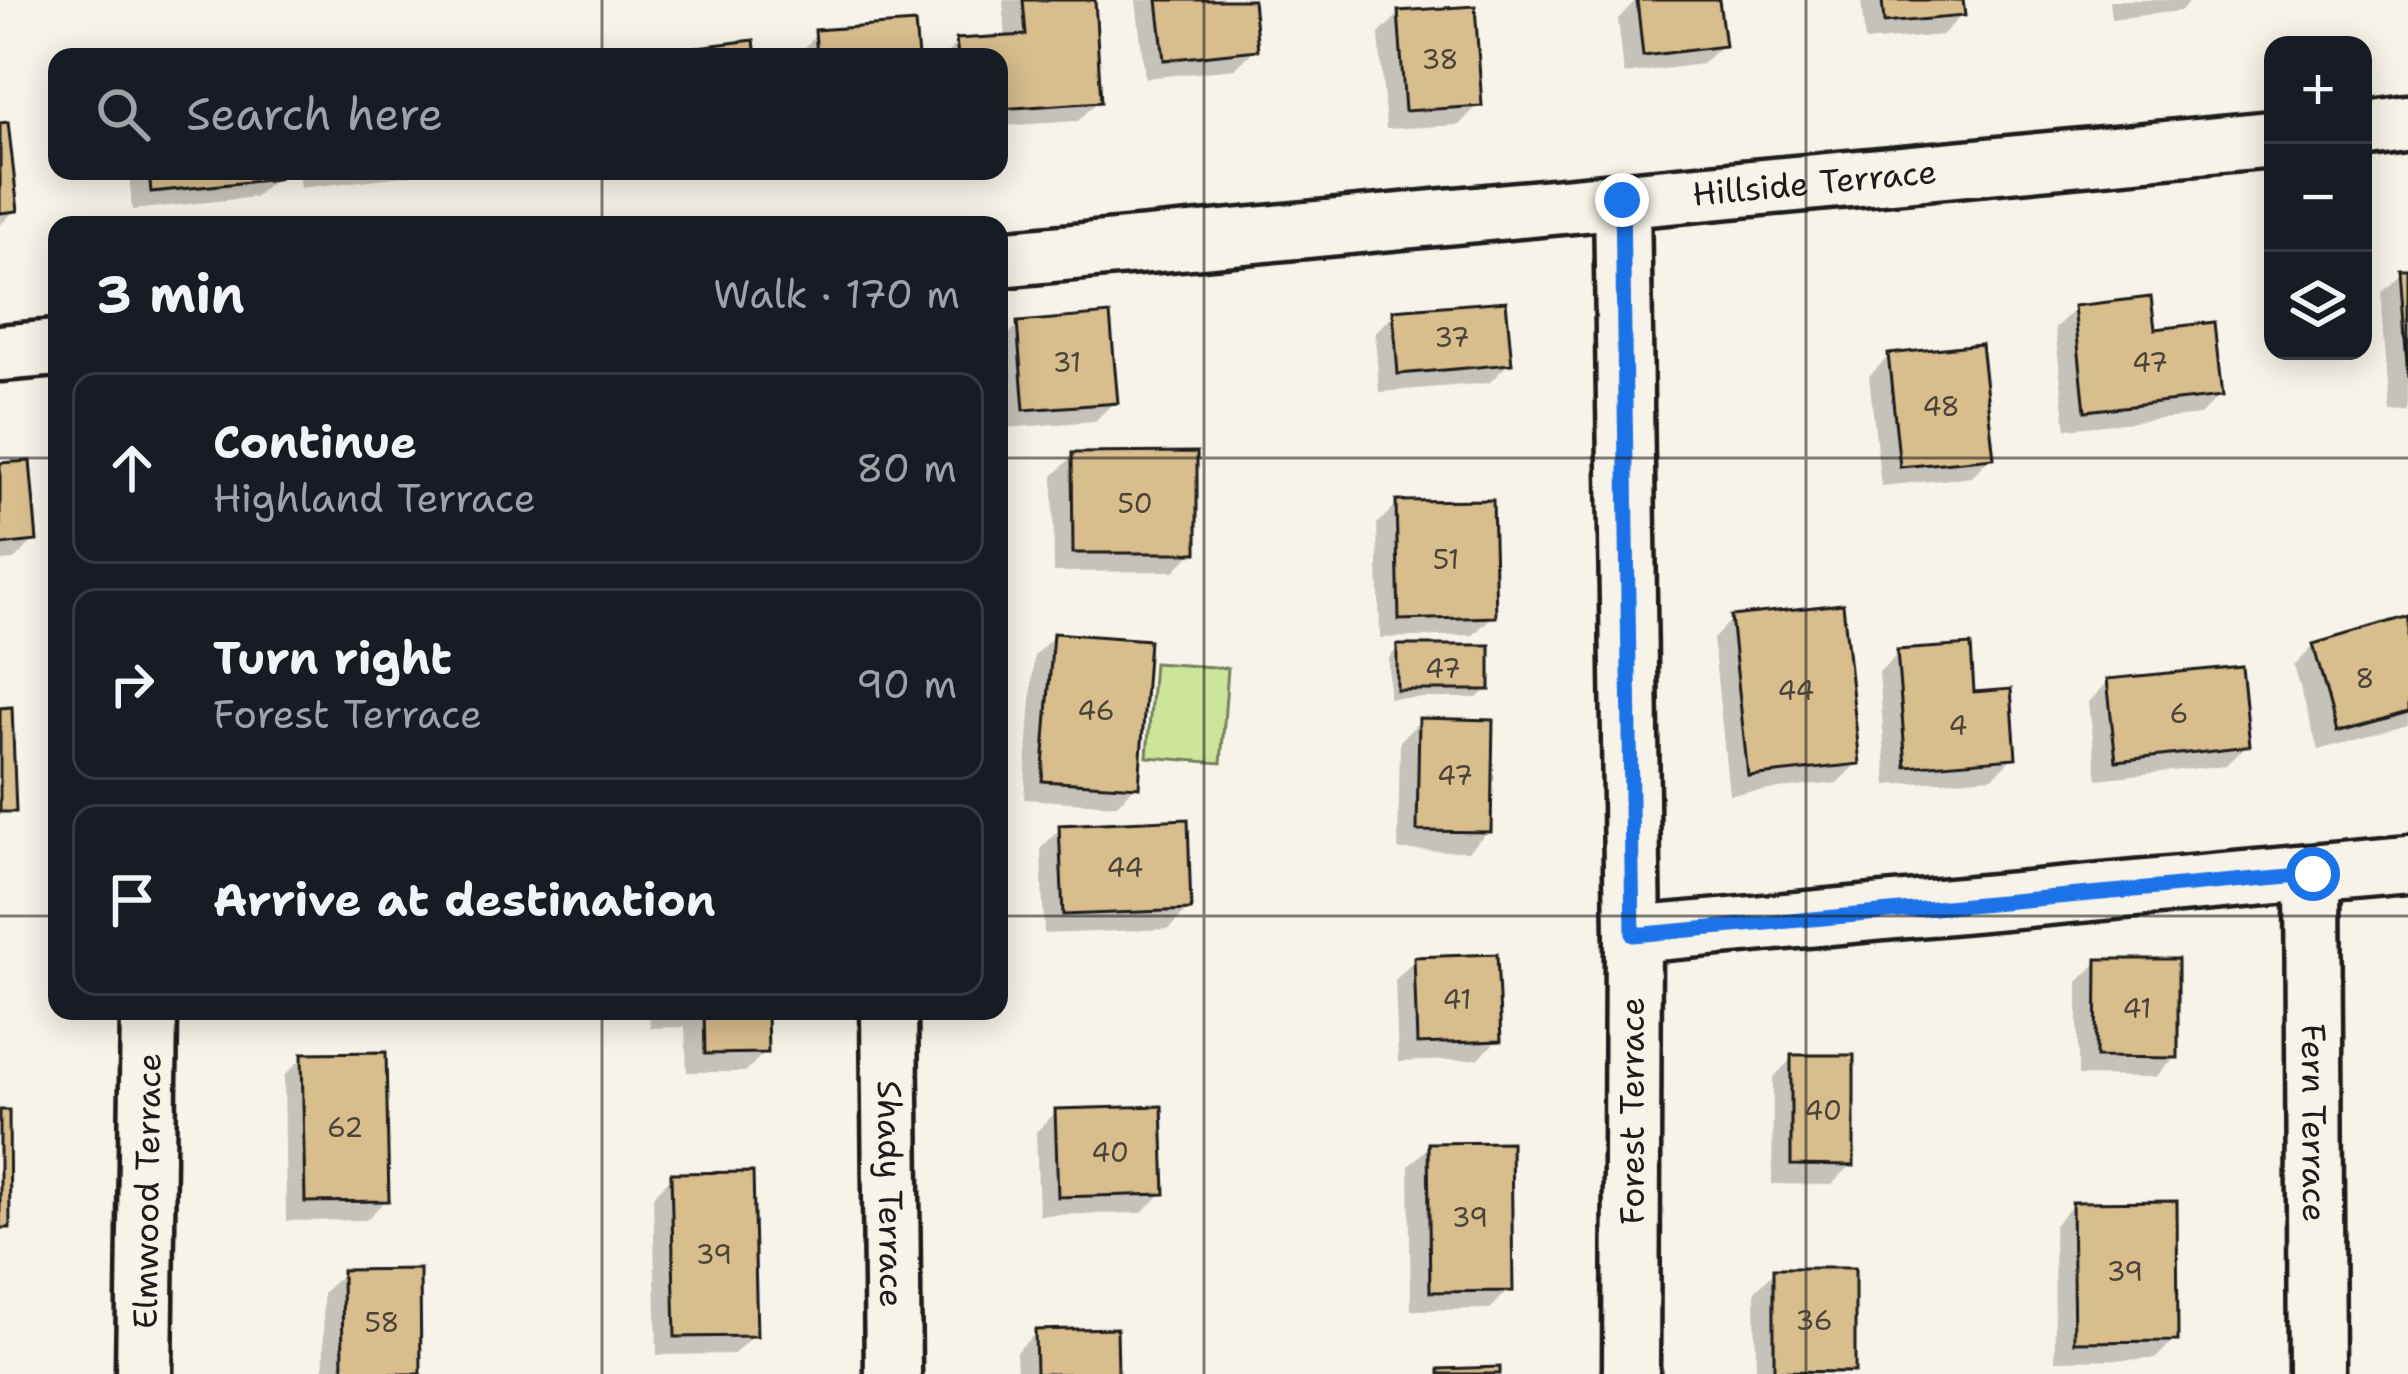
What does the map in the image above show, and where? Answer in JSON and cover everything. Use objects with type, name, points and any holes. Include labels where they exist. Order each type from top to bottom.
[{"type":"street","points":[[2372,129],[2408,123]]},
{"type":"street","name":"Hillside Terrace","points":[[1008,258],[2264,140]]},
{"type":"street","name":"Forest Terrace","points":[[1622,200],[1633,935],[1630,1374]]},
{"type":"street","points":[[0,353],[48,348]]},
{"type":"street","points":[[1633,935],[2408,864]]},
{"type":"street","name":"Fern Terrace","points":[[2313,874],[2316,1374]]},
{"type":"street","name":"Elmwood Terrace","points":[[144,1374],[149,1020]]},
{"type":"street","name":"Shady Terrace","points":[[889,1020],[893,1374]]},
{"type":"green space","points":[[1154,663],[1228,668],[1221,763],[1147,757]]},
{"type":"building","points":[[1023,0],[1095,0],[1101,102],[1008,108],[1008,48],[957,48],[956,39],[1026,35]]},
{"type":"building","points":[[1157,0],[1253,0],[1258,50],[1164,60]]},
{"type":"building","points":[[1637,0],[1719,0],[1725,46],[1643,56]]},
{"type":"building","points":[[1882,0],[1963,0],[1965,16],[1884,23]]},
{"type":"building","points":[[1475,6],[1482,106],[1405,111],[1398,11]]},
{"type":"building","points":[[915,23],[917,48],[816,48],[815,30]]},
{"type":"building","points":[[754,40],[755,48],[689,48]]},
{"type":"building","points":[[8,122],[18,211],[0,213],[0,123]]},
{"type":"building","points":[[150,180],[268,180],[151,192]]},
{"type":"building","points":[[2400,269],[2408,269],[2408,378]]},
{"type":"building","points":[[2151,297],[2155,329],[2215,322],[2223,396],[2085,411],[2074,306]]},
{"type":"building","points":[[1506,301],[1512,364],[1398,374],[1393,310]]},
{"type":"building","points":[[1110,314],[1118,403],[1024,410],[1017,322]]},
{"type":"building","points":[[1981,344],[1994,458],[1900,467],[1888,354]]},
{"type":"building","points":[[1197,452],[1197,553],[1073,553],[1072,453]]},
{"type":"building","points":[[30,461],[37,541],[0,545],[0,463]]},
{"type":"building","points":[[1493,500],[1496,617],[1399,620],[1396,501]]},
{"type":"building","points":[[1843,604],[1860,764],[1748,776],[1731,616]]},
{"type":"building","points":[[2408,616],[2408,712],[2337,732],[2313,644]]},
{"type":"building","points":[[1053,633],[1149,640],[1139,787],[1042,781]]},
{"type":"building","points":[[1397,645],[1490,645],[1490,690],[1397,690]]},
{"type":"building","points":[[1971,645],[1974,692],[2011,689],[2016,758],[1906,767],[1897,650]]},
{"type":"building","points":[[2242,666],[2250,746],[2116,761],[2107,679]]},
{"type":"building","points":[[12,707],[16,812],[0,812],[0,708]]},
{"type":"building","points":[[1419,718],[1493,720],[1491,832],[1417,831]]},
{"type":"building","points":[[1188,819],[1191,910],[1063,915],[1059,825]]},
{"type":"building","points":[[1497,954],[1501,1041],[1417,1044],[1414,957]]},
{"type":"building","points":[[2097,959],[2178,959],[2178,1058],[2096,1057]]},
{"type":"building","points":[[704,1020],[767,1020],[768,1053],[705,1054]]},
{"type":"building","points":[[386,1052],[389,1201],[305,1202],[302,1053]]},
{"type":"building","points":[[1791,1055],[1854,1055],[1854,1166],[1791,1165]]},
{"type":"building","points":[[1162,1106],[1165,1194],[1058,1197],[1055,1109]]},
{"type":"building","points":[[0,1110],[9,1110],[10,1228],[0,1228]]},
{"type":"building","points":[[1511,1142],[1513,1291],[1430,1292],[1428,1143]]},
{"type":"building","points":[[753,1172],[757,1336],[675,1337],[671,1173]]},
{"type":"building","points":[[2177,1201],[2178,1341],[2074,1342],[2072,1202]]},
{"type":"building","points":[[1774,1268],[1855,1268],[1855,1372],[1774,1371]]},
{"type":"building","points":[[420,1269],[421,1374],[343,1374],[342,1270]]},
{"type":"building","points":[[1117,1328],[1118,1374],[1036,1374],[1035,1330]]},
{"type":"building","points":[[1500,1367],[1500,1374],[1439,1374],[1439,1369]]},
{"type":"route","points":[[1622,200],[1633,935],[2313,874]]}]
